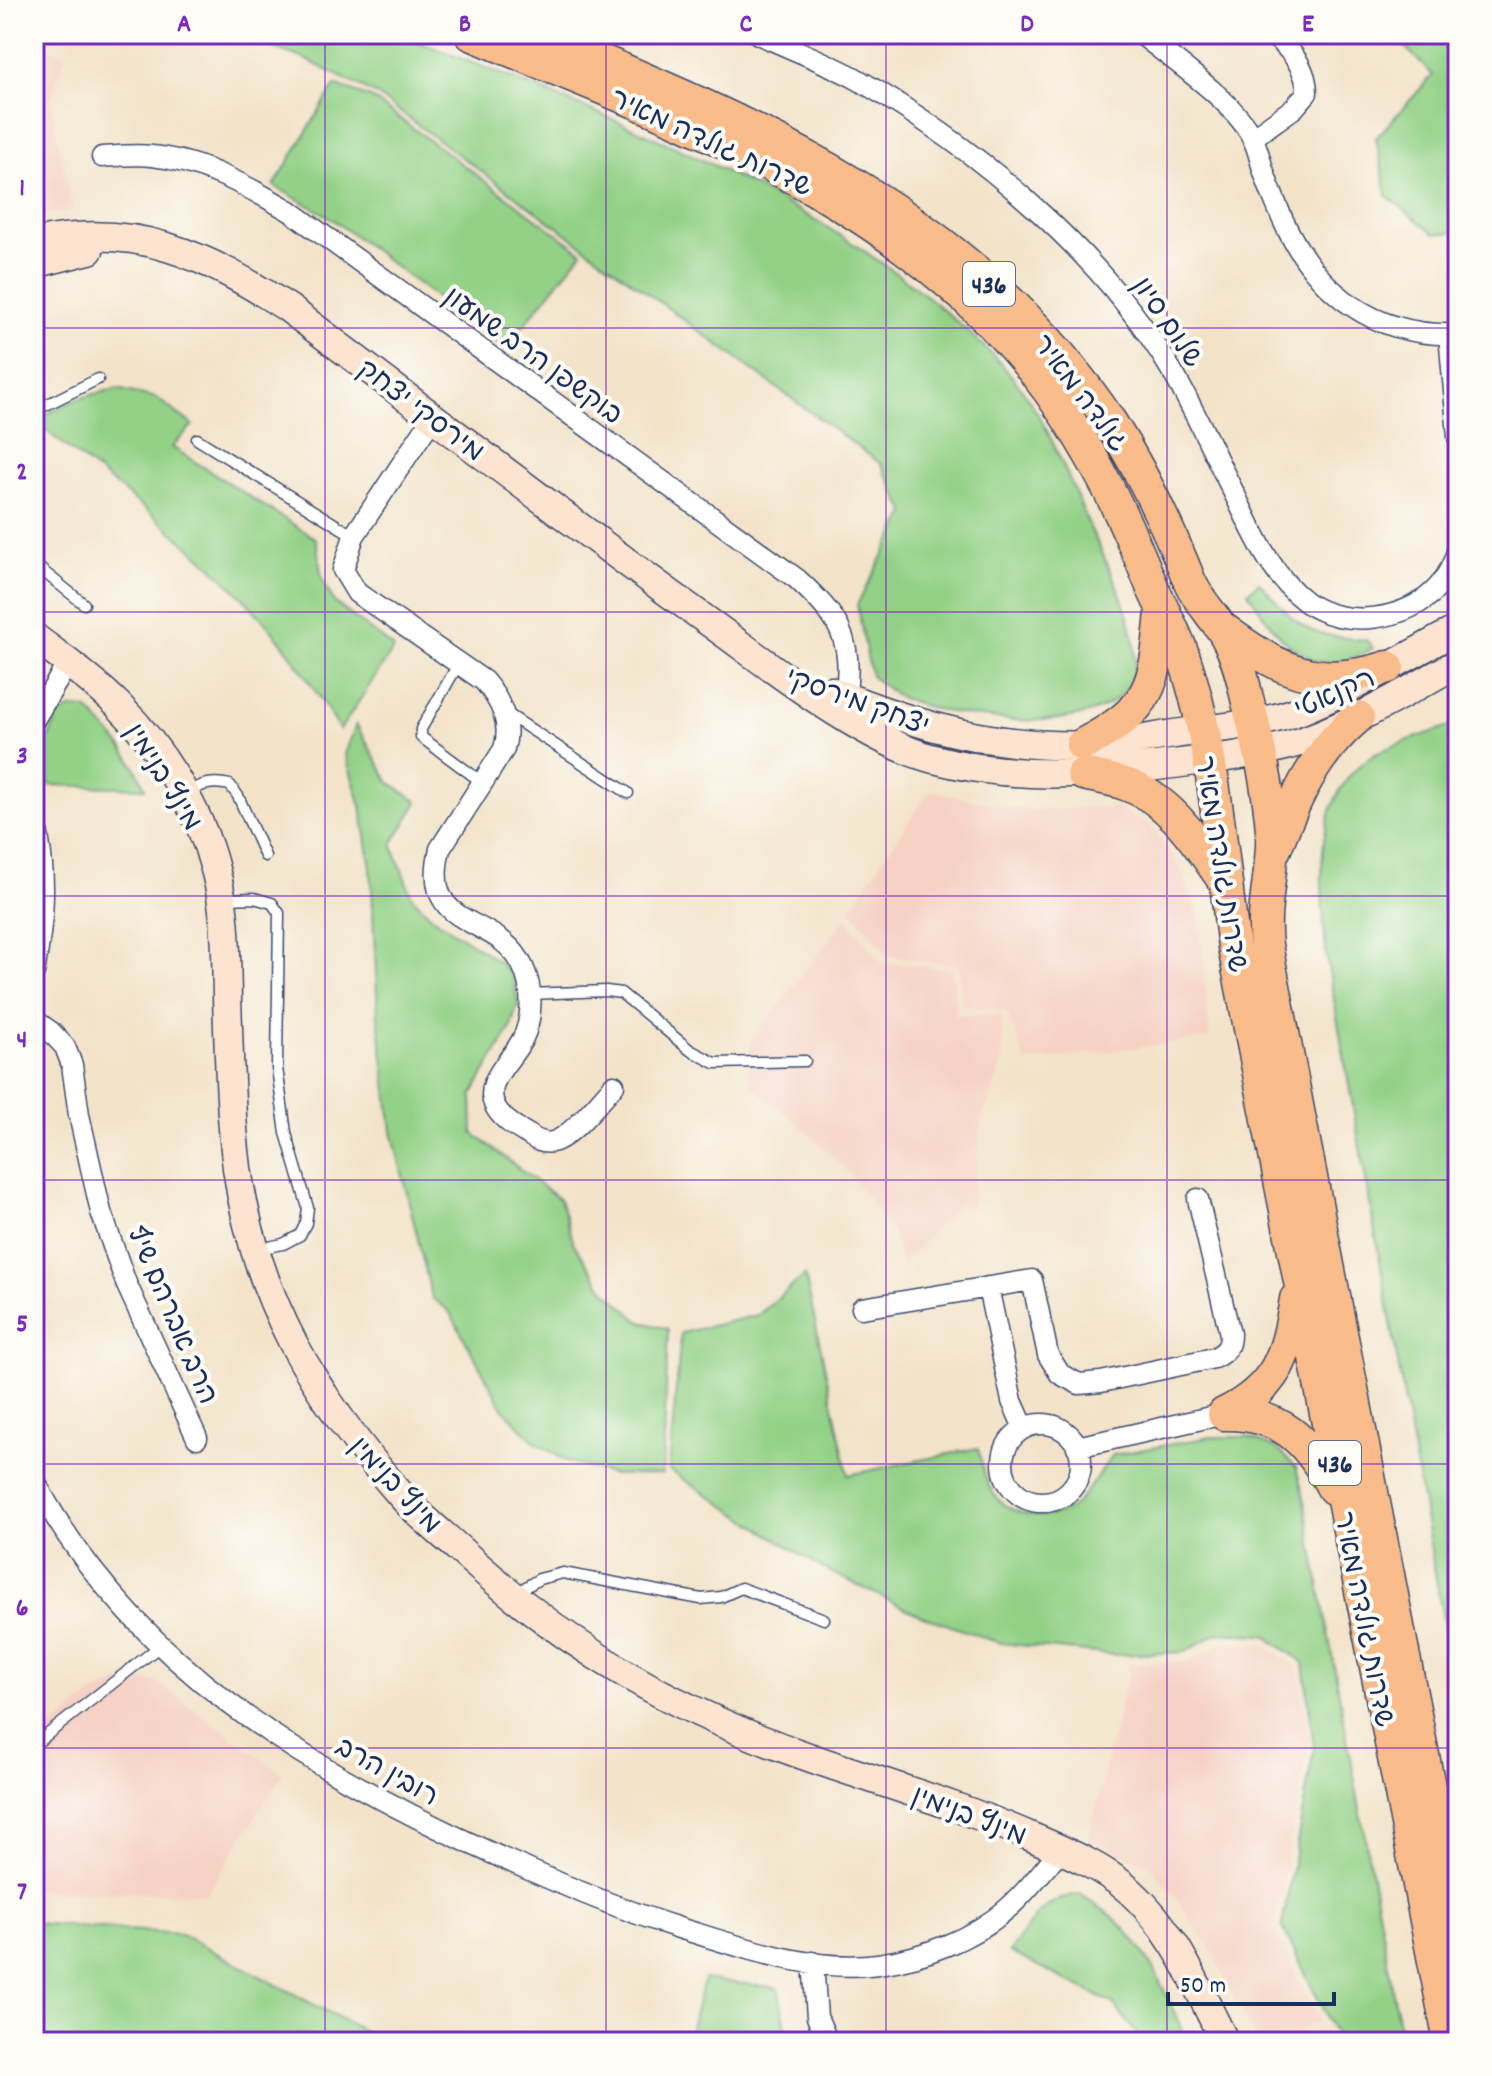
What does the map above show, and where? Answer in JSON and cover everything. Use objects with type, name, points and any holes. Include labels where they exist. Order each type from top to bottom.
[{"type":"main road","name":"שדרות גולדה מאיר","points":[[471,34],[740,148],[808,184],[868,222],[953,286],[1024,359],[1083,442],[1116,500],[1186,662],[1205,745],[1234,947],[1450,2042]]},
{"type":"main road","name":"גולדה מאיר","points":[[538,34],[683,94],[794,148],[885,203],[970,267],[1011,303],[1071,369],[1111,424],[1164,519],[1192,586],[1221,627],[1239,667],[1256,737]]},
{"type":"main road","points":[[1162,612],[1155,677],[1132,714],[1082,759],[1169,810],[1225,883]]},
{"type":"main road","points":[[1221,627],[1299,673],[1318,677],[1360,676],[1388,667]]},
{"type":"main road","points":[[1271,860],[1294,801],[1315,762],[1358,717]]},
{"type":"main road","name":"שדרות גולדה מאיר","points":[[1256,737],[1272,831],[1264,911],[1266,945],[1458,1936]]},
{"type":"main road","points":[[1224,1414],[1253,1398],[1274,1374],[1290,1336],[1299,1276]]},
{"type":"main road","points":[[1224,1414],[1249,1414],[1297,1437],[1322,1468],[1344,1511]]},
{"type":"street","name":"שלום סיון","points":[[758,34],[857,79],[906,110],[955,144],[1037,210],[1076,248],[1116,290],[1173,373],[1260,545],[1286,583],[1304,601],[1323,613],[1343,618],[1389,615],[1415,605],[1438,587],[1453,564],[1458,549]]},
{"type":"street","points":[[1141,34],[1230,108],[1252,138],[1283,219],[1317,277],[1348,303],[1375,319],[1400,329],[1434,335],[1454,334],[1458,437]]},
{"type":"street","points":[[1252,138],[1294,108],[1307,93],[1307,76],[1271,34]]},
{"type":"street","name":"בוקשפן הרב שמעון","points":[[102,157],[151,155],[185,162],[220,174],[290,211],[785,570],[825,604],[844,634],[849,653],[845,697]]},
{"type":"street","name":"מירסקי יצחק","points":[[34,243],[63,237],[132,239],[180,250],[241,278],[288,308],[644,575],[775,669]]},
{"type":"street","points":[[34,264],[132,239]]},
{"type":"street","points":[[433,417],[354,536],[343,570],[357,593],[484,681],[497,696],[503,711],[509,734],[504,749],[440,849],[436,867],[436,886],[443,901],[453,912],[501,941],[523,966],[529,994],[529,1021],[523,1040],[503,1067],[492,1095],[495,1107],[504,1118],[538,1141],[551,1143],[565,1136],[614,1085]]},
{"type":"street","name":"רקנאטי","points":[[1256,737],[1298,711],[1458,629]]},
{"type":"street","name":"מינץ בנימין","points":[[34,637],[120,707],[157,752],[205,839],[216,869],[221,899],[225,934],[229,1078],[238,1172],[256,1250],[284,1328],[307,1371],[342,1424],[405,1500],[538,1618],[606,1663],[721,1725],[973,1812],[1061,1849],[1125,1887],[1153,1913],[1179,1950],[1194,1980]]},
{"type":"street","points":[[34,720],[68,663]]},
{"type":"street","name":"רקנאטי","points":[[1205,745],[1256,737],[1308,739],[1358,717],[1458,663]]},
{"type":"street","name":"יצחק מירסקי","points":[[775,669],[890,715],[971,737],[1082,759]]},
{"type":"street","name":"יצחק מירסקי","points":[[775,669],[839,713],[890,742],[928,757],[1005,772],[1082,759],[1205,745]]},
{"type":"street","points":[[34,817],[45,892],[34,973]]},
{"type":"street","name":"הרב אברהם שיף","points":[[34,1020],[65,1047],[72,1065],[85,1145],[101,1212],[126,1283],[197,1438]]},
{"type":"street","points":[[862,1308],[1032,1280],[1048,1355],[1060,1374],[1079,1384],[1214,1358],[1230,1345],[1230,1334],[1198,1199]]},
{"type":"street","points":[[988,1287],[1012,1401],[1024,1428]]},
{"type":"street","points":[[1077,1447],[1224,1414]]},
{"type":"street","points":[[1043,1423],[1062,1429],[1073,1438],[1077,1447],[1081,1459],[1075,1485],[1053,1501],[1039,1502],[1020,1496],[1004,1474],[1002,1461],[1008,1442],[1024,1428],[1043,1423]]},
{"type":"street","name":"רובין הרב","points":[[34,1480],[91,1571],[160,1646],[200,1682],[255,1724],[302,1755],[431,1826],[582,1894],[641,1916],[762,1954],[848,1966],[878,1964],[917,1955],[982,1929],[1009,1908],[1061,1849]]},
{"type":"street","points":[[813,1962],[817,2017],[828,2042]]},
{"type":"street","points":[[1194,1980],[1216,2042]]},
{"type":"street","points":[[1194,1980],[1225,2042]]},
{"type":"lane","points":[[34,411],[98,379]]},
{"type":"lane","points":[[197,439],[354,536]]},
{"type":"lane","points":[[34,564],[84,604]]},
{"type":"lane","points":[[459,663],[421,729],[421,737],[483,783]]},
{"type":"lane","points":[[503,711],[628,793]]},
{"type":"lane","points":[[183,795],[202,784],[216,782],[230,785],[265,856]]},
{"type":"lane","points":[[221,899],[254,898],[272,903],[279,913],[281,926],[277,1068],[286,1133],[308,1208],[300,1235],[283,1244],[256,1250]]},
{"type":"lane","points":[[529,994],[621,993],[690,1050],[715,1063],[805,1061]]},
{"type":"lane","points":[[512,1597],[539,1579],[563,1573],[701,1599],[721,1597],[741,1588],[824,1619]]},
{"type":"lane","points":[[34,1745],[160,1646]]},
{"type":"shaded area","points":[[34,41],[66,56],[50,101],[73,210],[34,217]]},
{"type":"shaded area","points":[[930,790],[1031,810],[1115,807],[1150,825],[1178,863],[1199,916],[1210,1038],[1025,1062],[1007,1011],[962,1006],[958,966],[889,956],[850,908]]},
{"type":"shaded area","points":[[846,917],[882,963],[953,968],[956,1015],[1001,1014],[1003,1061],[981,1124],[971,1209],[958,1204],[902,1264],[894,1235],[849,1173],[804,1129],[748,1083],[751,1042]]},
{"type":"shaded area","points":[[1224,1644],[1264,1645],[1298,1668],[1309,1741],[1274,1930],[1320,2021],[1276,2042],[1257,2042],[1212,1951],[1150,1866],[1088,1840],[1130,1664],[1190,1661]]},
{"type":"shaded area","points":[[127,1678],[157,1682],[283,1774],[207,1894],[34,1891],[34,1742],[90,1696]]},
{"type":"green space","points":[[385,33],[406,36],[574,103],[707,162],[836,233],[896,273],[952,318],[1003,366],[1042,421],[1126,611],[1135,647],[1135,664],[1125,690],[1103,707],[1071,717],[1035,720],[959,714],[902,698],[890,691],[871,676],[857,605],[906,513],[881,464],[377,95],[303,58],[232,34]]},
{"type":"green space","points":[[1392,34],[1458,34],[1458,232],[1434,234],[1387,196],[1376,138],[1433,75]]},
{"type":"green space","points":[[335,85],[373,99],[582,252],[505,349],[328,216],[274,186]]},
{"type":"green space","points":[[117,389],[156,398],[193,425],[172,447],[316,539],[322,579],[334,602],[394,648],[340,730],[289,653],[229,584],[149,512],[35,422],[74,401]]},
{"type":"green space","points":[[1259,582],[1304,626],[1327,635],[1366,640],[1373,648],[1353,658],[1333,662],[1302,654],[1277,633],[1248,592]]},
{"type":"green space","points":[[72,708],[87,709],[105,728],[128,755],[145,788],[49,785],[42,763],[46,743],[59,715]]},
{"type":"green space","points":[[1458,723],[1458,1704],[1326,954],[1322,874],[1328,820],[1337,795],[1351,774],[1380,752]]},
{"type":"green space","points":[[356,724],[389,782],[418,802],[392,844],[412,897],[432,917],[498,961],[512,976],[518,1004],[510,1029],[472,1095],[473,1133],[560,1200],[574,1244],[605,1290],[639,1321],[668,1329],[663,1474],[615,1475],[566,1461],[535,1442],[504,1410],[449,1311],[432,1298],[392,1131],[378,1017],[371,868],[361,806],[345,754]]},
{"type":"green space","points":[[805,1275],[848,1475],[978,1448],[994,1495],[1011,1509],[1042,1516],[1062,1513],[1074,1506],[1113,1455],[1210,1437],[1248,1437],[1276,1448],[1296,1467],[1402,2042],[1339,2042],[1282,1926],[1314,1748],[1304,1663],[1264,1635],[1217,1633],[1185,1652],[1115,1655],[1000,1643],[917,1614],[822,1568],[669,1470],[681,1333],[758,1315]]},
{"type":"green space","points":[[1080,1894],[1115,1919],[1139,1946],[1187,2042],[1144,2042],[1112,2003],[1010,1952],[1039,1913],[1056,1901]]},
{"type":"green space","points":[[34,1923],[181,1934],[384,2042],[34,2042]]},
{"type":"green space","points":[[704,1979],[778,1988],[789,2042],[687,2042]]}]
